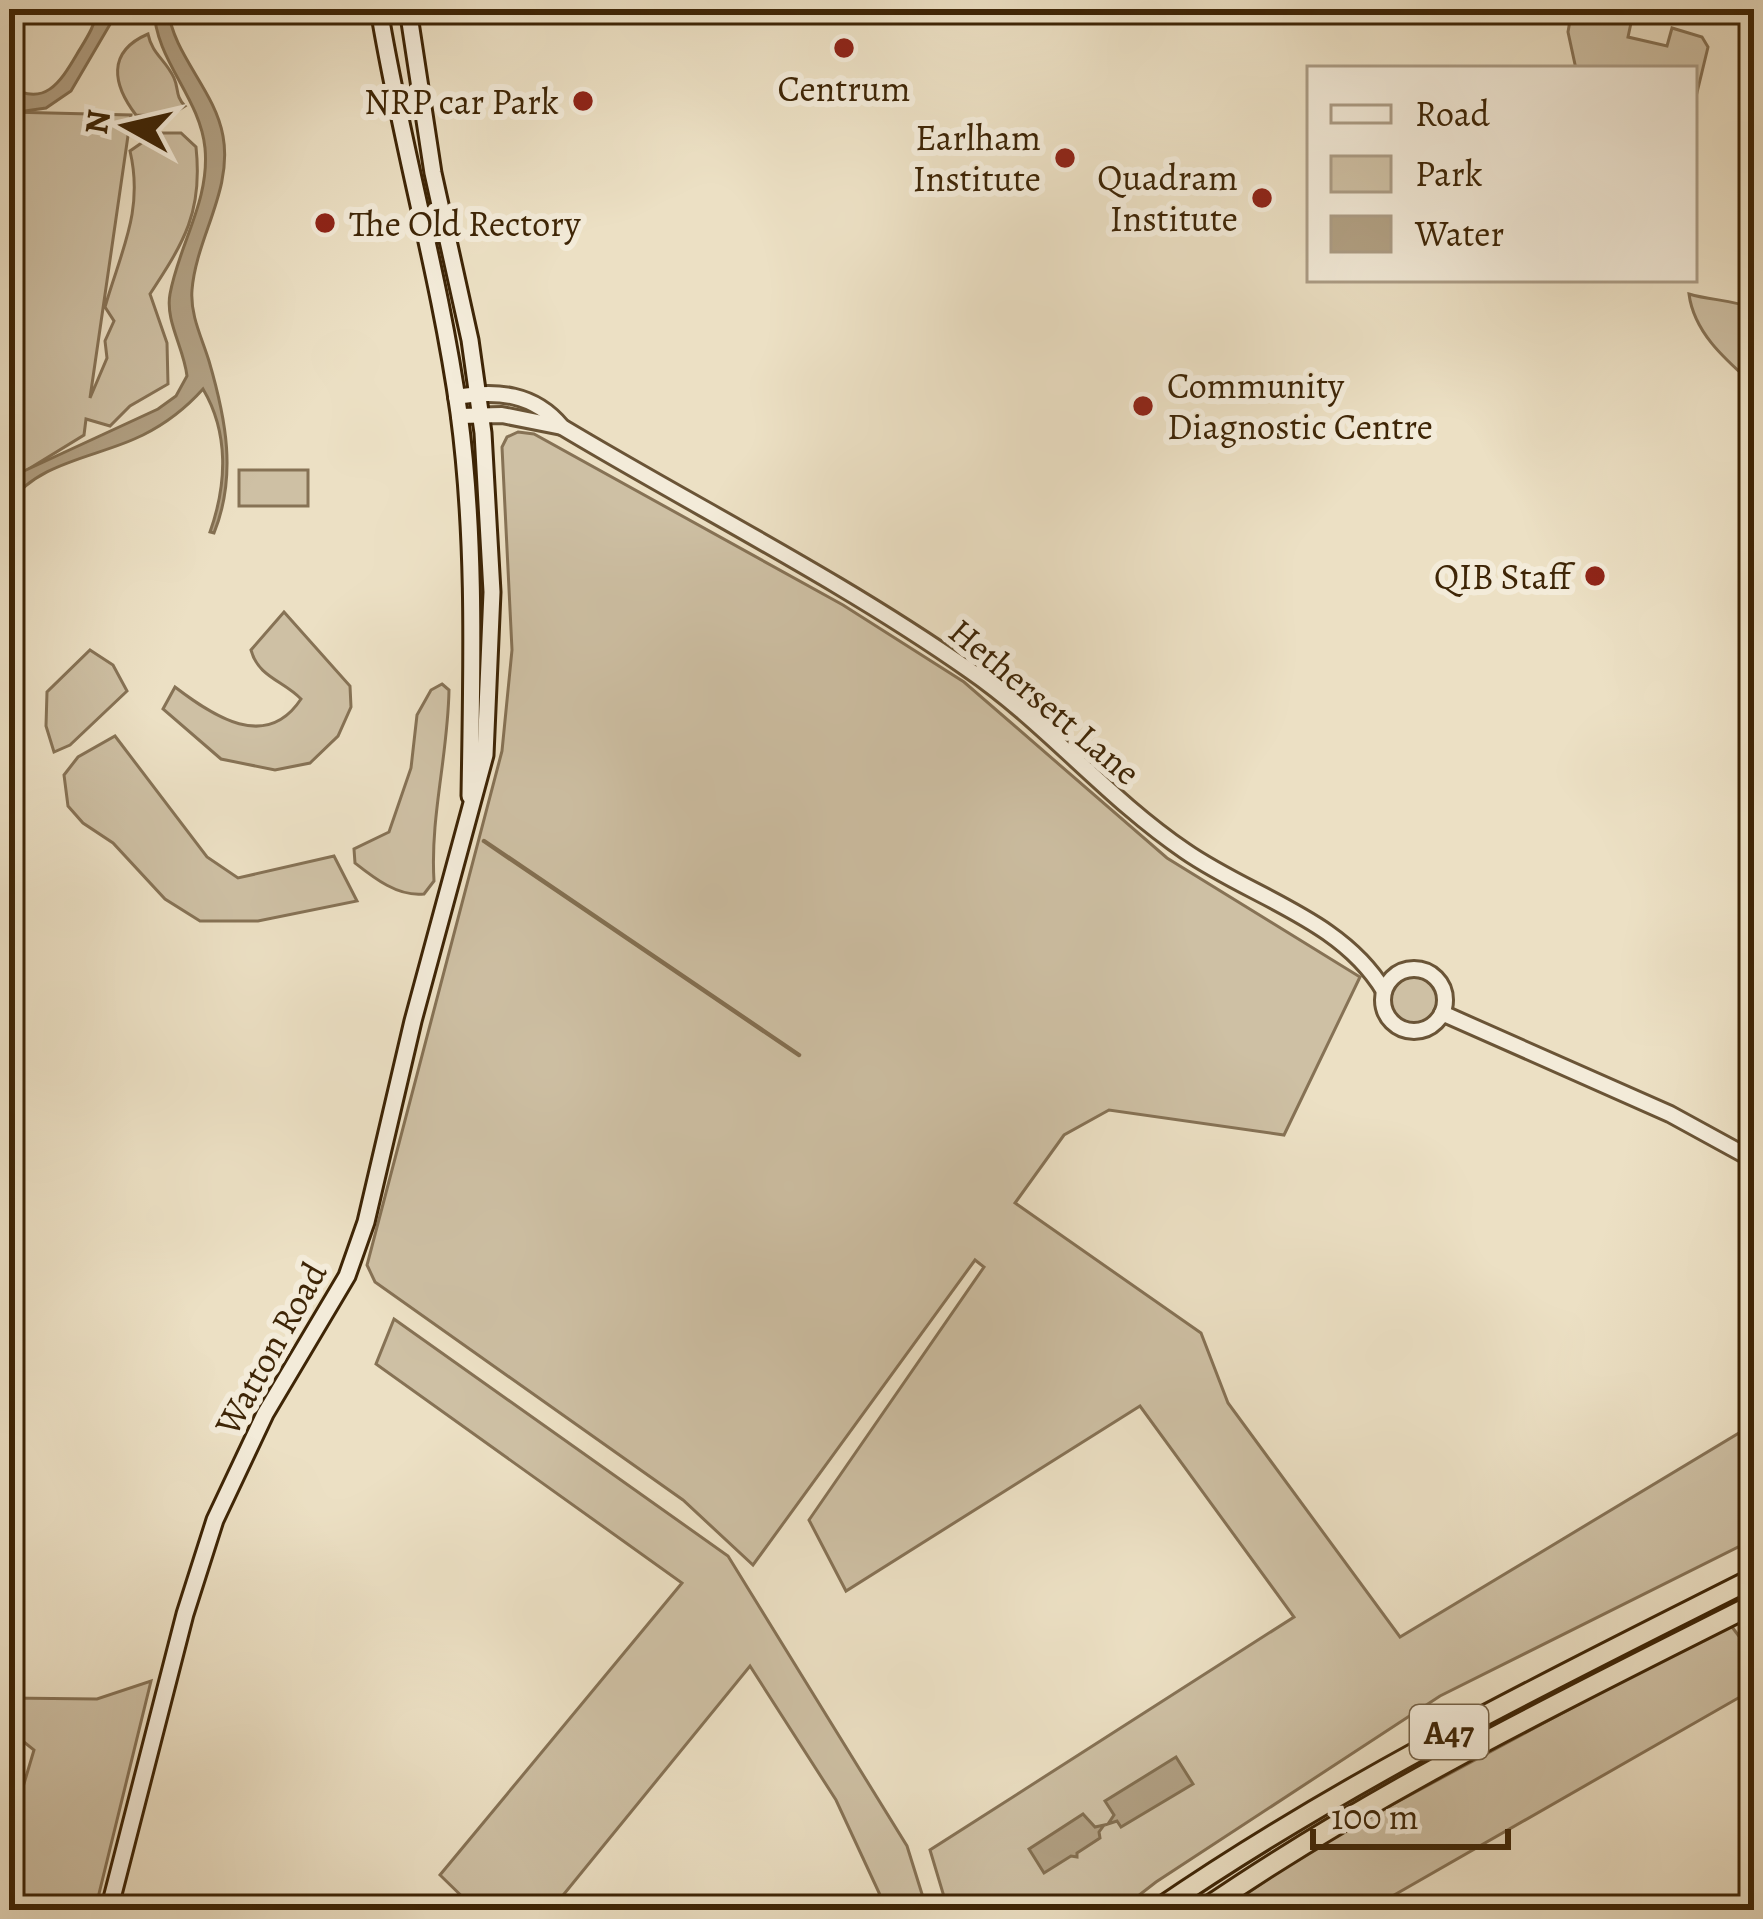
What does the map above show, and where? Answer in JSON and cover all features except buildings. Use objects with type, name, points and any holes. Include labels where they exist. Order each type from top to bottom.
[{"type":"highway","name":"A47","points":[[1157,1910],[1247,1848],[1423,1746],[1754,1578]]},
{"type":"highway","name":"A47","points":[[1204,1910],[1362,1808],[1457,1754],[1754,1604]]},
{"type":"main road","name":"Watton Road","points":[[383,9],[459,416],[472,599],[470,811]]},
{"type":"main road","name":"Watton Road","points":[[109,1910],[184,1614],[215,1520],[265,1414],[347,1276],[366,1222],[413,1021],[485,755],[493,592],[481,414],[430,154],[408,9]]},
{"type":"street","points":[[456,397],[478,393]]},
{"type":"street","name":"Hethersett Lane","points":[[478,393],[524,398],[551,413],[562,427]]},
{"type":"street","points":[[459,416],[481,414]]},
{"type":"street","name":"Hethersett Lane","points":[[481,414],[562,427],[857,596],[998,691],[1134,814],[1188,854],[1297,915],[1360,957],[1398,973],[1418,969],[1438,980],[1445,1002],[1442,1013],[1426,1029],[1402,1029],[1386,1014],[1384,991],[1360,957]]},
{"type":"street","points":[[1384,991],[1398,973]]},
{"type":"street","points":[[1442,1013],[1670,1114],[1754,1160]]},
{"type":"green space","points":[[1572,9],[1634,9],[1628,37],[1667,46],[1672,28],[1702,37],[1708,47],[1697,93],[1697,66],[1575,66],[1568,32]]},
{"type":"green space","points":[[148,34],[185,106],[169,116],[136,115],[119,81],[125,50]]},
{"type":"green space","points":[[9,112],[131,115],[90,398],[107,358],[105,341],[114,321],[105,307],[132,212],[130,151],[156,133],[181,133],[196,147],[197,190],[188,225],[150,294],[167,343],[168,384],[130,406],[110,426],[86,419],[84,435],[9,481]]},
{"type":"green space","points":[[1689,294],[1754,309],[1754,385],[1704,333]]},
{"type":"green space","points":[[518,432],[534,434],[843,605],[964,682],[1167,858],[1360,977],[1284,1135],[1109,1110],[1064,1135],[1015,1203],[1201,1333],[1228,1403],[1400,1637],[1754,1424],[1754,1539],[1440,1696],[1120,1910],[948,1910],[930,1850],[1294,1617],[1140,1406],[846,1591],[809,1520],[984,1267],[975,1260],[753,1565],[683,1500],[375,1282],[367,1265],[502,751],[512,650],[502,447],[507,437]]},
{"type":"green space","points":[[239,470],[308,470],[308,506],[239,506]]},
{"type":"green space","points":[[284,612],[350,686],[351,707],[338,736],[310,763],[275,770],[221,759],[163,709],[175,687],[239,724],[272,724],[287,715],[301,699],[265,673],[251,650]]},
{"type":"green space","points":[[90,650],[113,665],[127,691],[70,745],[54,752],[46,726],[47,692]]},
{"type":"green space","points":[[442,684],[449,690],[434,881],[424,894],[414,894],[370,875],[355,863],[354,849],[389,832],[411,768],[417,715],[431,690]]},
{"type":"green space","points":[[115,736],[207,857],[238,878],[334,856],[357,901],[258,921],[200,921],[165,899],[113,843],[83,823],[68,806],[64,775],[78,757]]},
{"type":"green space","points":[[1414,977],[1431,984],[1438,1001],[1431,1018],[1414,1025],[1397,1018],[1390,1001],[1397,984]]},
{"type":"green space","points":[[394,1319],[728,1556],[907,1846],[927,1910],[887,1910],[836,1800],[750,1666],[551,1910],[476,1910],[440,1875],[682,1583],[376,1364]]},
{"type":"green space","points":[[1729,1623],[1754,1656],[1754,1689],[1368,1910],[1223,1910],[1319,1844]]},
{"type":"green space","points":[[151,1681],[95,1910],[20,1910],[9,1903],[9,1834],[34,1750],[9,1730],[9,1698],[97,1699]]},
{"type":"water","points":[[98,9],[119,9],[71,91],[46,108],[18,112],[9,107],[9,86],[32,94],[57,83],[87,38]]},
{"type":"water","points":[[154,9],[168,9],[171,26],[212,103],[223,136],[223,176],[192,290],[227,447],[225,490],[214,533],[210,532],[223,459],[217,423],[203,389],[160,425],[126,443],[53,469],[9,504],[9,481],[158,409],[176,396],[187,376],[169,304],[203,186],[205,148],[195,112],[162,45]]},
{"type":"water","points":[[1176,1757],[1193,1784],[1121,1827],[1117,1821],[1108,1824],[1114,1815],[1105,1801]]},
{"type":"water","points":[[1083,1814],[1095,1827],[1104,1825],[1100,1838],[1077,1857],[1044,1873],[1029,1849]]},
{"type":"waterway","points":[[484,841],[799,1055]]},
{"type":"place","name":"Centrum","points":[[844,48]]},
{"type":"place","name":"NRP car Park","points":[[583,101]]},
{"type":"place","name":"Earlham Institute","points":[[1065,158]]},
{"type":"place","name":"Quadram Institute","points":[[1262,198]]},
{"type":"place","name":"The Old Rectory","points":[[325,223]]},
{"type":"place","name":"Community Diagnostic Centre","points":[[1143,406]]},
{"type":"place","name":"QIB Staff","points":[[1595,576]]}]
